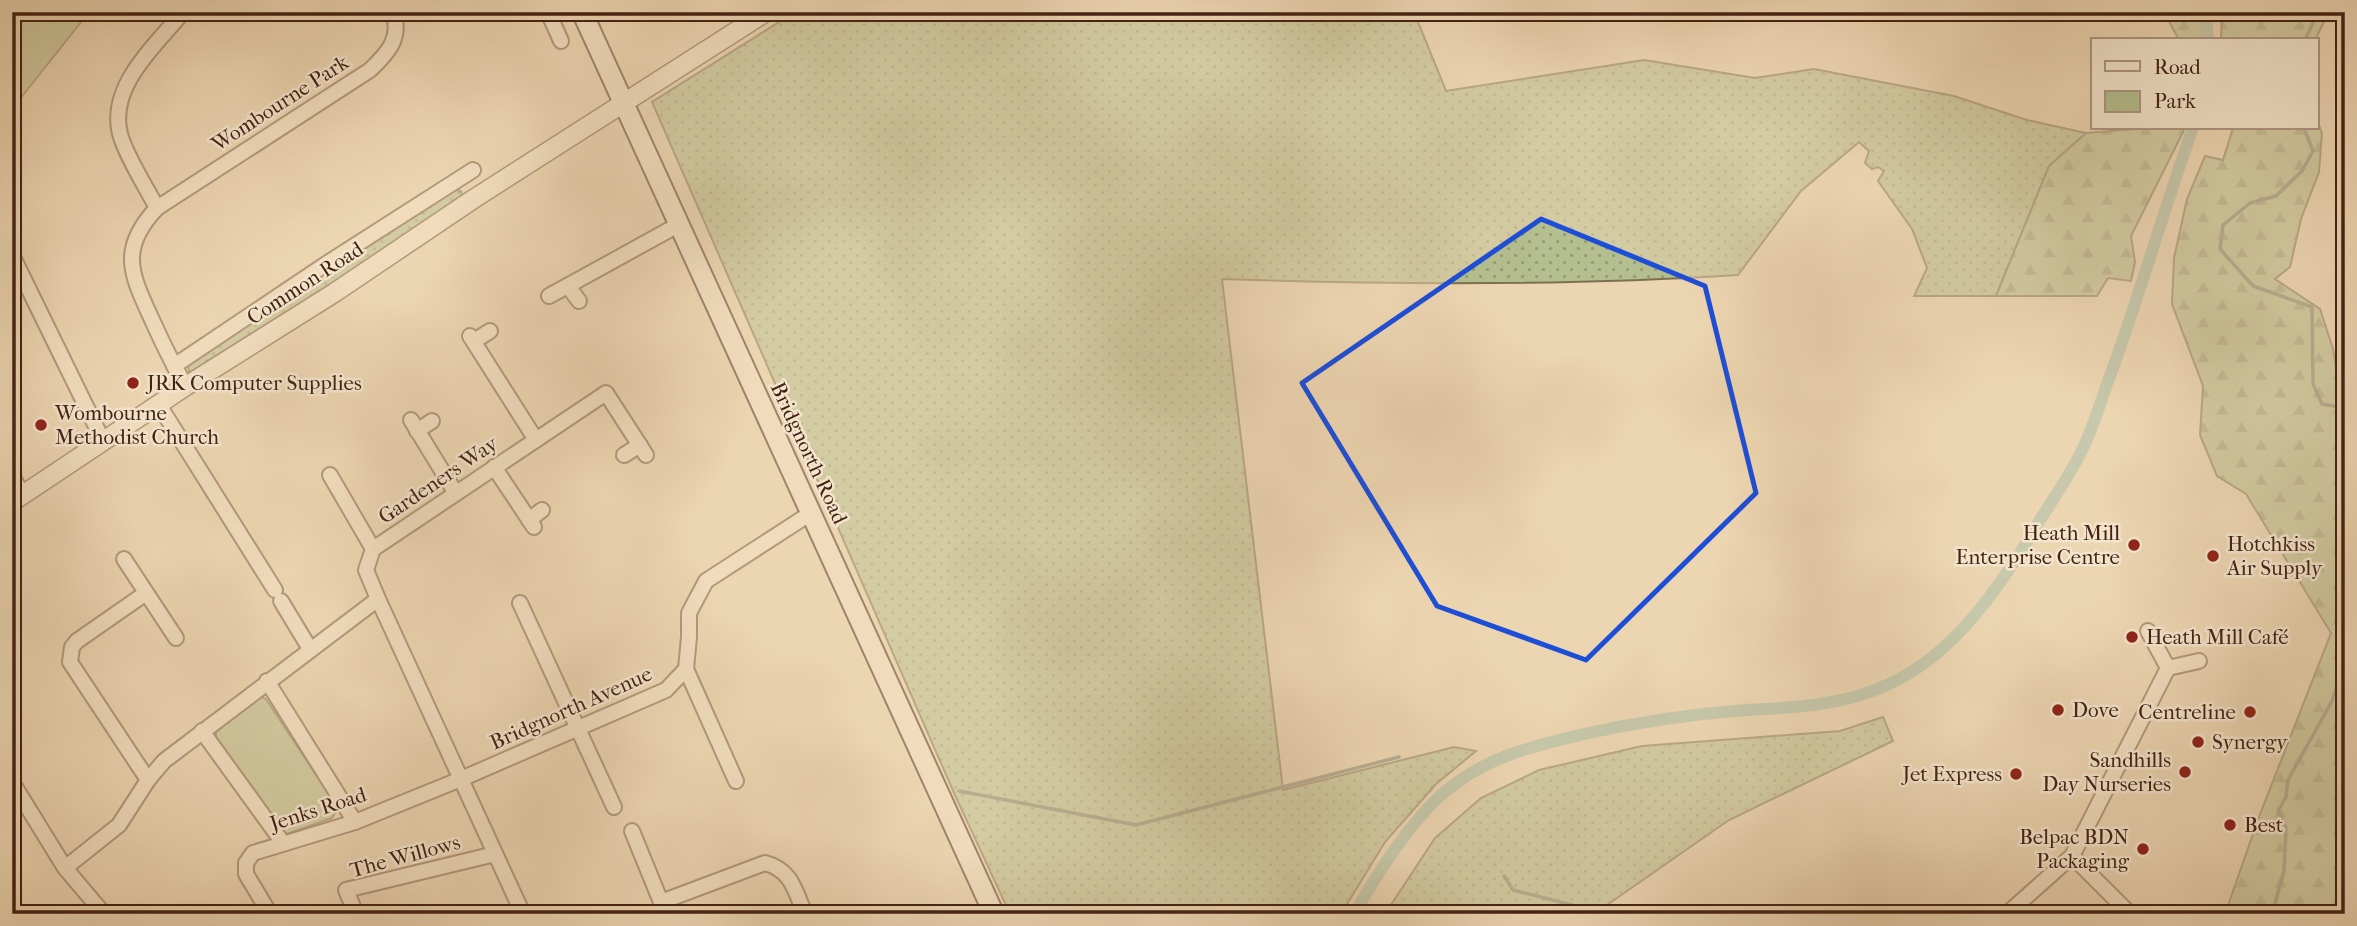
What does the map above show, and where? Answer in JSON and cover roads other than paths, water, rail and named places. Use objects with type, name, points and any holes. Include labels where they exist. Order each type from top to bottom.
[{"type":"main road","name":"Bridgnorth Road","points":[[582,12],[994,914]]},
{"type":"street","points":[[157,208],[121,137],[118,104],[130,77],[183,12]]},
{"type":"street","name":"Wombourne Park","points":[[186,386],[173,366],[132,270],[138,232],[157,208],[370,70],[394,43],[397,27],[393,12]]},
{"type":"street","points":[[548,12],[561,41]]},
{"type":"street","name":"Common Road","points":[[18,499],[186,386],[766,12]]},
{"type":"street","name":"Common Road","points":[[173,366],[467,174],[475,198]]},
{"type":"street","points":[[549,296],[678,225]]},
{"type":"street","points":[[12,255],[103,441]]},
{"type":"street","points":[[568,286],[579,301]]},
{"type":"street","points":[[490,331],[472,339],[536,440]]},
{"type":"street","name":"Gardeners Way","points":[[523,914],[366,570],[373,549],[606,393],[643,450],[624,455]]},
{"type":"street","points":[[159,405],[310,649]]},
{"type":"street","points":[[432,421],[414,426],[456,492]]},
{"type":"street","points":[[494,467],[532,523],[542,510]]},
{"type":"street","points":[[330,475],[373,549]]},
{"type":"street","points":[[12,476],[18,499]]},
{"type":"street","points":[[736,782],[686,669],[690,637],[689,613],[706,581],[811,513]]},
{"type":"street","points":[[124,559],[176,638]]},
{"type":"street","points":[[146,593],[77,641],[72,647],[70,662],[148,780]]},
{"type":"street","points":[[65,868],[120,825],[148,780],[164,761],[377,599]]},
{"type":"street","points":[[520,603],[614,807]]},
{"type":"street","points":[[2148,631],[2168,668]]},
{"type":"street","points":[[2168,668],[2199,661]]},
{"type":"street","points":[[2007,914],[2072,856],[2168,668]]},
{"type":"street","name":"Bridgnorth Avenue","points":[[461,779],[666,690],[686,669]]},
{"type":"street","points":[[267,681],[355,822]]},
{"type":"street","points":[[202,731],[283,843]]},
{"type":"street","name":"Jenks Road","points":[[270,914],[246,874],[246,863],[253,853],[355,822],[461,779]]},
{"type":"street","points":[[12,782],[65,868],[104,914]]},
{"type":"street","points":[[632,831],[664,908],[765,863],[782,869],[788,875],[805,914]]},
{"type":"street","points":[[641,850],[655,842]]},
{"type":"street","name":"The Willows","points":[[356,914],[346,890],[495,854]]},
{"type":"street","points":[[2072,856],[2130,914]]},
{"type":"waterway","points":[[2206,12],[2208,38]]},
{"type":"waterway","points":[[2306,38],[2318,12]]},
{"type":"waterway","points":[[1354,914],[1393,852],[1427,809],[1457,783],[1490,763],[1544,744],[1625,726],[1850,698],[1874,691],[1920,667],[1956,636],[2005,576],[2085,444],[2129,323],[2192,130]]},
{"type":"waterway","points":[[2305,130],[2313,151],[2302,171],[2276,196],[2250,203],[2223,225],[2220,249],[2253,286],[2312,307],[2313,384],[2322,404],[2345,408]]},
{"type":"waterway","points":[[2272,914],[2284,871],[2286,828],[2278,811],[2286,797],[2288,780],[2332,701],[2345,662]]},
{"type":"waterway","points":[[959,791],[1136,825],[1399,757]]},
{"type":"waterway","points":[[1504,876],[1513,890],[1572,905]]},
{"type":"place","name":"JRK Computer Supplies","points":[[133,383]]},
{"type":"place","name":"Wombourne Methodist Church","points":[[41,425]]},
{"type":"place","name":"Heath Mill Enterprise Centre","points":[[2134,545]]},
{"type":"place","name":"Hotchkiss Air Supply","points":[[2213,556]]},
{"type":"place","name":"Heath Mill Café","points":[[2132,637]]},
{"type":"place","name":"Dove","points":[[2058,710]]},
{"type":"place","name":"Centreline","points":[[2250,712]]},
{"type":"place","name":"Synergy","points":[[2198,742]]},
{"type":"place","name":"Sandhills Day Nurseries","points":[[2185,772]]},
{"type":"place","name":"Jet Express","points":[[2016,774]]},
{"type":"place","name":"Best","points":[[2230,825]]},
{"type":"place","name":"Belpac BDN Packaging","points":[[2143,849]]}]
